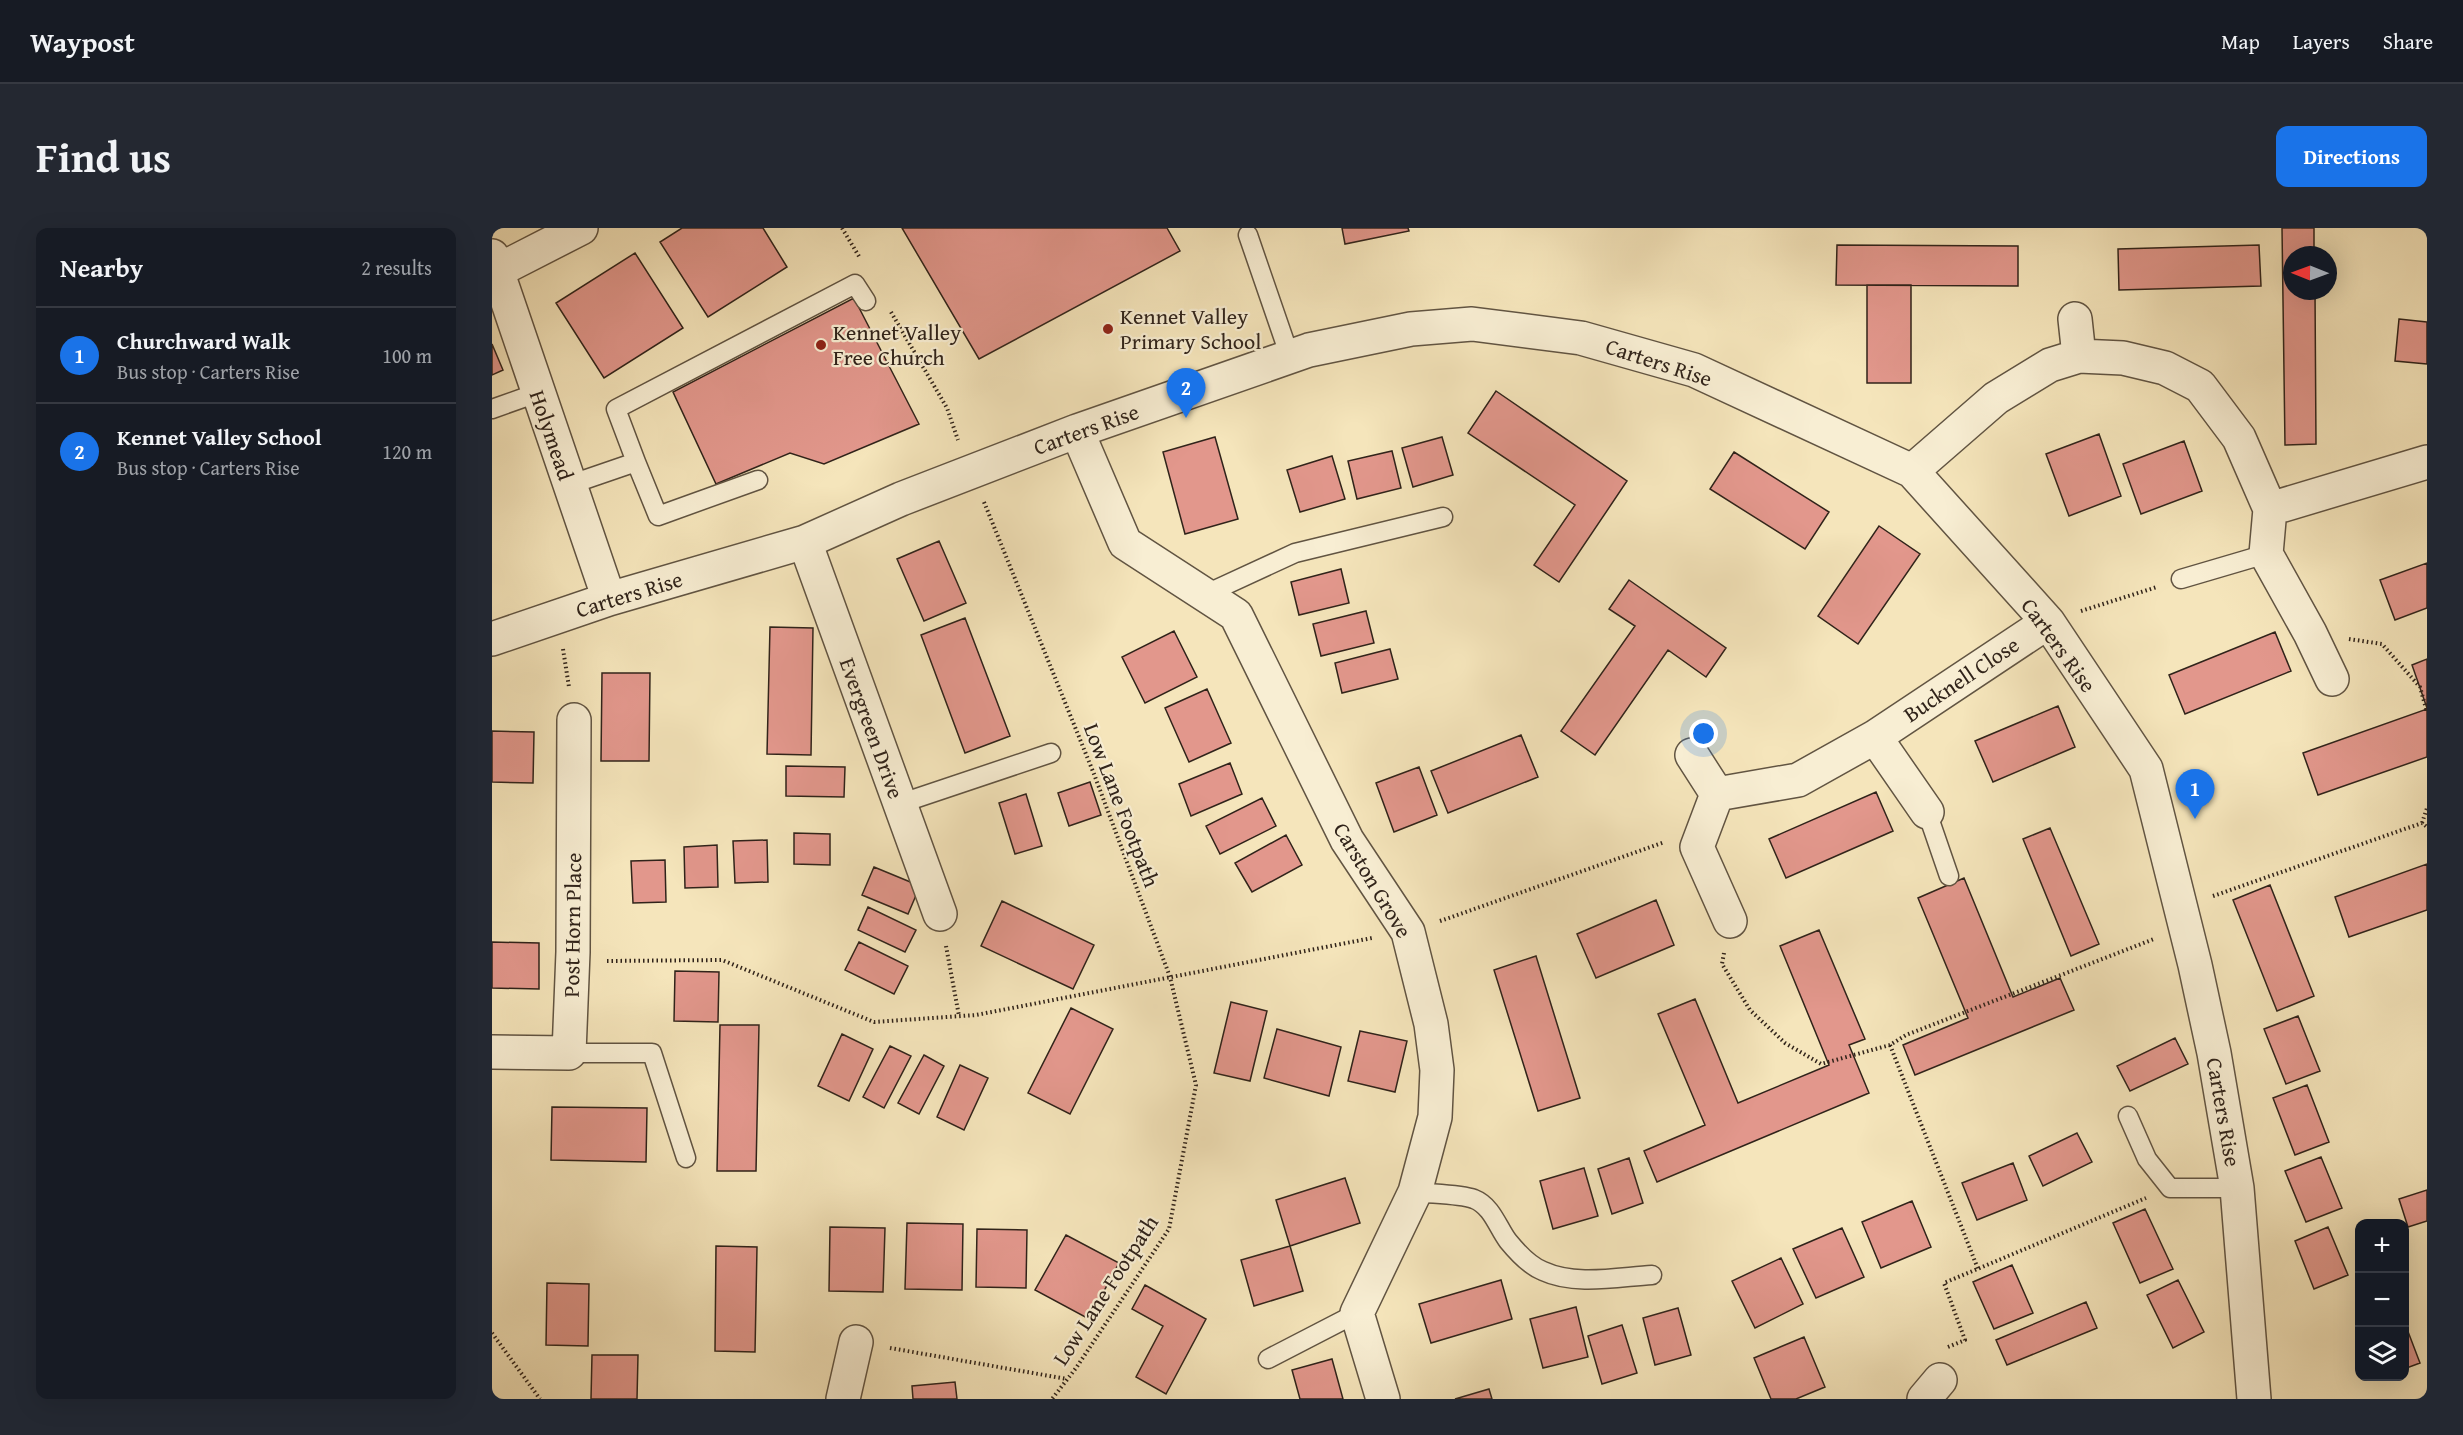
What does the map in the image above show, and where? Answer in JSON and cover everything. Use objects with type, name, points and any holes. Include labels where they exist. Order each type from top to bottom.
[{"type":"street","name":"Holymead","points":[[581,228],[495,263],[537,393],[609,599]]},
{"type":"street","points":[[2075,319],[2079,356]]},
{"type":"street","name":"Carters Rise","points":[[492,639],[609,599],[805,542],[901,499],[1077,431],[1309,350],[1411,329],[1472,324],[1581,338],[1694,370],[1912,471],[2048,622],[2146,769],[2214,1053],[2237,1188],[2254,1399]]},
{"type":"street","points":[[1912,471],[1996,398],[2050,365],[2079,356],[2123,358],[2165,368],[2200,386],[2239,438],[2270,509],[2266,554],[2310,633],[2332,679]]},
{"type":"street","name":"Carston Grove","points":[[1077,431],[1125,543],[1236,615],[1347,840],[1408,932],[1431,1024],[1437,1070],[1435,1117],[1415,1192],[1357,1313]]},
{"type":"street","points":[[2270,509],[2427,462]]},
{"type":"street","name":"Evergreen Drive","points":[[805,542],[939,914]]},
{"type":"street","name":"Bucknell Close","points":[[1717,794],[1797,780],[1875,737],[2048,622]]},
{"type":"street","name":"Post Horn Place","points":[[569,1053],[573,961],[574,720]]},
{"type":"street","points":[[1875,737],[1927,812]]},
{"type":"street","points":[[1692,755],[1717,794],[1697,847],[1730,921]]},
{"type":"street","points":[[492,1052],[569,1053]]},
{"type":"street","points":[[1357,1313],[1383,1399]]},
{"type":"street","points":[[843,1399],[856,1342]]},
{"type":"lane","points":[[1248,235],[1290,357]]},
{"type":"lane","points":[[758,480],[658,516],[616,409],[855,284],[866,301]]},
{"type":"lane","points":[[492,409],[537,393]]},
{"type":"lane","points":[[569,485],[636,462]]},
{"type":"lane","points":[[1204,595],[1295,553],[1443,517]]},
{"type":"lane","points":[[2181,579],[2266,554]]},
{"type":"lane","points":[[899,804],[1051,753]]},
{"type":"lane","points":[[1927,812],[1949,876]]},
{"type":"lane","points":[[569,1053],[652,1053],[686,1158]]},
{"type":"lane","points":[[2128,1116],[2147,1159],[2170,1188],[2237,1188]]},
{"type":"lane","points":[[1415,1192],[1475,1200],[1494,1217],[1508,1240],[1523,1257],[1542,1271],[1563,1277],[1585,1278],[1652,1275]]},
{"type":"lane","points":[[1268,1359],[1357,1313]]},
{"type":"path","points":[[842,228],[865,268]]},
{"type":"path","name":"Low Lane Footpath","points":[[888,308],[947,408],[969,473],[987,509],[1094,774],[1170,976],[1196,1085],[1169,1229],[1052,1399]]},
{"type":"path","points":[[2048,622],[2181,579]]},
{"type":"path","points":[[558,616],[574,720]]},
{"type":"path","points":[[2310,633],[2382,644],[2420,687],[2427,712]]},
{"type":"path","points":[[2422,823],[2427,808]]},
{"type":"path","points":[[1730,921],[1722,964],[1750,1010],[1785,1043],[1821,1064],[1890,1045],[1906,1035],[2183,917],[2422,823]]},
{"type":"path","points":[[2422,823],[2427,827]]},
{"type":"path","points":[[573,961],[722,960],[874,1022],[976,1015],[1321,946],[1408,932],[1665,842],[1674,834]]},
{"type":"path","points":[[939,914],[959,1016]]},
{"type":"path","points":[[1890,1045],[1978,1269]]},
{"type":"path","points":[[1932,1389],[1939,1350],[1965,1340],[1944,1283],[2170,1188]]},
{"type":"path","points":[[492,1334],[540,1399]]},
{"type":"path","points":[[856,1342],[1066,1379]]},
{"type":"building","points":[[682,228],[763,228],[787,267],[708,317],[660,242]]},
{"type":"building","name":"Kennet Valley Primary School","points":[[902,228],[1167,228],[1180,251],[979,359]]},
{"type":"building","points":[[1342,228],[1408,228],[1409,231],[1345,244]]},
{"type":"building","points":[[2282,228],[2314,228],[2314,246],[2283,246],[2283,300],[2315,300],[2316,444],[2285,445]]},
{"type":"building","points":[[1837,245],[2018,246],[2018,286],[1836,285]]},
{"type":"building","points":[[2259,245],[2261,286],[2119,290],[2118,249]]},
{"type":"building","points":[[635,253],[683,328],[604,378],[556,303]]},
{"type":"building","points":[[1867,285],[1911,285],[1911,383],[1867,383]]},
{"type":"building","name":"Kennet Valley Free Church","points":[[854,298],[919,424],[824,464],[790,453],[716,484],[673,392]]},
{"type":"building","points":[[2399,319],[2427,322],[2427,364],[2395,361]]},
{"type":"building","points":[[492,344],[503,370],[492,375]]},
{"type":"building","points":[[1496,391],[1627,481],[1559,582],[1534,565],[1575,505],[1468,433]]},
{"type":"building","points":[[2099,434],[2121,496],[2069,516],[2046,454]]},
{"type":"building","points":[[1215,437],[1238,519],[1185,534],[1163,452]]},
{"type":"building","points":[[1442,437],[1453,475],[1413,487],[1402,448]]},
{"type":"building","points":[[2184,441],[2202,491],[2141,514],[2123,464]]},
{"type":"building","points":[[1392,451],[1401,488],[1357,499],[1348,461]]},
{"type":"building","points":[[1734,452],[1829,512],[1805,549],[1710,489]]},
{"type":"building","points":[[1332,456],[1345,499],[1300,512],[1287,470]]},
{"type":"building","points":[[1879,526],[1920,554],[1858,644],[1818,616]]},
{"type":"building","points":[[939,541],[966,603],[924,621],[897,559]]},
{"type":"building","points":[[2427,563],[2427,608],[2395,620],[2380,580]]},
{"type":"building","points":[[1341,569],[1349,603],[1299,615],[1291,582]]},
{"type":"building","points":[[1629,580],[1726,648],[1706,677],[1668,650],[1595,755],[1561,731],[1635,626],[1609,609]]},
{"type":"building","points":[[1366,611],[1374,643],[1321,656],[1313,624]]},
{"type":"building","points":[[965,618],[1010,736],[965,753],[921,635]]},
{"type":"building","points":[[770,627],[813,628],[811,755],[767,754]]},
{"type":"building","points":[[1174,631],[1197,677],[1145,703],[1122,657]]},
{"type":"building","points":[[2275,632],[2291,671],[2185,714],[2169,675]]},
{"type":"building","points":[[1390,649],[1398,679],[1342,693],[1335,663]]},
{"type":"building","points":[[2427,659],[2427,708],[2412,665]]},
{"type":"building","points":[[602,673],[650,673],[649,761],[601,761]]},
{"type":"building","points":[[1207,689],[1231,743],[1189,762],[1165,708]]},
{"type":"building","points":[[2058,706],[2075,747],[1993,782],[1975,741]]},
{"type":"building","points":[[2427,709],[2427,757],[2318,795],[2303,753]]},
{"type":"building","points":[[492,731],[534,732],[533,783],[492,782]]},
{"type":"building","points":[[1521,735],[1538,777],[1448,813],[1431,771]]},
{"type":"building","points":[[1230,763],[1242,794],[1191,816],[1179,784]]},
{"type":"building","points":[[786,766],[845,767],[844,797],[786,796]]},
{"type":"building","points":[[1419,767],[1437,815],[1394,832],[1376,783]]},
{"type":"building","points":[[1090,782],[1101,815],[1069,826],[1058,793]]},
{"type":"building","points":[[1876,792],[1893,831],[1786,878],[1769,839]]},
{"type":"building","points":[[1026,794],[1042,846],[1015,854],[999,803]]},
{"type":"building","points":[[1262,798],[1276,826],[1220,854],[1206,826]]},
{"type":"building","points":[[2050,828],[2099,944],[2071,956],[2023,839]]},
{"type":"building","points":[[794,833],[830,834],[830,865],[794,864]]},
{"type":"building","points":[[1286,835],[1302,865],[1252,892],[1235,863]]},
{"type":"building","points":[[767,840],[768,882],[735,883],[733,841]]},
{"type":"building","points":[[717,845],[718,887],[685,888],[684,847]]},
{"type":"building","points":[[665,860],[666,902],[633,903],[631,861]]},
{"type":"building","points":[[2427,864],[2427,910],[2349,937],[2335,897]]},
{"type":"building","points":[[874,867],[920,886],[908,914],[862,895]]},
{"type":"building","points":[[1964,878],[2013,997],[2060,978],[2074,1010],[1915,1075],[1903,1045],[1968,1018],[1918,898]]},
{"type":"building","points":[[2270,885],[2314,996],[2277,1011],[2233,900]]},
{"type":"building","points":[[1656,900],[1674,945],[1596,978],[1577,934]]},
{"type":"building","points":[[1002,901],[1094,945],[1073,989],[981,946]]},
{"type":"building","points":[[868,907],[916,930],[905,952],[858,930]]},
{"type":"building","points":[[1819,930],[1865,1039],[1849,1045],[1869,1093],[1657,1182],[1644,1151],[1705,1125],[1658,1014],[1695,999],[1738,1103],[1829,1065],[1780,946]]},
{"type":"building","points":[[492,942],[539,943],[539,989],[492,988]]},
{"type":"building","points":[[859,942],[908,966],[894,994],[845,970]]},
{"type":"building","points":[[1536,956],[1580,1098],[1538,1111],[1494,970]]},
{"type":"building","points":[[675,971],[719,972],[718,1022],[674,1021]]},
{"type":"building","points":[[1231,1002],[1267,1011],[1250,1081],[1214,1073]]},
{"type":"building","points":[[1071,1008],[1113,1029],[1070,1114],[1028,1093]]},
{"type":"building","points":[[2298,1016],[2320,1071],[2286,1084],[2264,1029]]},
{"type":"building","points":[[720,1025],[759,1025],[756,1171],[717,1171]]},
{"type":"building","points":[[1277,1029],[1341,1047],[1329,1096],[1264,1078]]},
{"type":"building","points":[[1360,1031],[1407,1041],[1395,1092],[1348,1081]]},
{"type":"building","points":[[842,1034],[873,1049],[849,1101],[818,1086]]},
{"type":"building","points":[[2175,1038],[2188,1064],[2130,1091],[2117,1066]]},
{"type":"building","points":[[890,1046],[911,1056],[884,1108],[863,1097]]},
{"type":"building","points":[[924,1055],[944,1066],[919,1114],[898,1103]]},
{"type":"building","points":[[960,1065],[988,1078],[964,1130],[937,1117]]},
{"type":"building","points":[[2307,1085],[2329,1142],[2295,1155],[2273,1098]]},
{"type":"building","points":[[552,1107],[647,1108],[646,1162],[551,1160]]},
{"type":"building","points":[[2077,1133],[2092,1162],[2043,1186],[2029,1156]]},
{"type":"building","points":[[2321,1157],[2342,1208],[2306,1222],[2285,1171]]},
{"type":"building","points":[[1629,1158],[1643,1203],[1612,1214],[1598,1169]]},
{"type":"building","points":[[2013,1163],[2027,1200],[1977,1220],[1962,1183]]},
{"type":"building","points":[[1584,1168],[1598,1216],[1553,1229],[1540,1181]]},
{"type":"building","points":[[1345,1178],[1360,1223],[1290,1246],[1276,1200]]},
{"type":"building","points":[[2427,1190],[2427,1221],[2409,1227],[2409,1219],[2405,1219],[2399,1199]]},
{"type":"building","points":[[1912,1201],[1931,1247],[1881,1268],[1862,1222]]},
{"type":"building","points":[[2145,1209],[2173,1269],[2140,1283],[2113,1223]]},
{"type":"building","points":[[907,1223],[963,1224],[962,1290],[905,1289]]},
{"type":"building","points":[[830,1227],[885,1228],[883,1292],[829,1291]]},
{"type":"building","points":[[2328,1227],[2348,1275],[2314,1289],[2295,1241]]},
{"type":"building","points":[[1842,1228],[1864,1277],[1816,1298],[1793,1249]]},
{"type":"building","points":[[977,1229],[1027,1230],[1026,1288],[976,1287]]},
{"type":"building","points":[[1066,1235],[1119,1263],[1089,1319],[1035,1290]]},
{"type":"building","points":[[716,1246],[757,1247],[755,1352],[715,1351]]},
{"type":"building","points":[[1290,1246],[1303,1291],[1254,1306],[1241,1260]]},
{"type":"building","points":[[1781,1258],[1803,1304],[1755,1328],[1732,1281]]},
{"type":"building","points":[[2012,1265],[2033,1313],[1994,1329],[1973,1282]]},
{"type":"building","points":[[1501,1280],[1512,1319],[1431,1343],[1419,1304]]},
{"type":"building","points":[[2178,1280],[2204,1332],[2173,1348],[2147,1295]]},
{"type":"building","points":[[547,1283],[589,1284],[588,1346],[546,1345]]},
{"type":"building","points":[[1145,1285],[1206,1319],[1166,1394],[1136,1377],[1163,1326],[1132,1309]]},
{"type":"building","points":[[2086,1302],[2097,1328],[2007,1365],[1996,1340]]},
{"type":"building","points":[[1576,1307],[1588,1357],[1543,1368],[1530,1319]]},
{"type":"building","points":[[1678,1308],[1691,1355],[1655,1365],[1643,1318]]},
{"type":"building","points":[[1622,1325],[1637,1373],[1602,1384],[1588,1336]]},
{"type":"building","points":[[2409,1334],[2420,1363],[2409,1367]]},
{"type":"building","points":[[1804,1337],[1825,1387],[1796,1399],[1771,1399],[1754,1358]]},
{"type":"building","points":[[592,1355],[638,1355],[637,1399],[591,1399]]},
{"type":"building","points":[[1332,1359],[1343,1399],[1300,1399],[1292,1370]]},
{"type":"building","points":[[955,1382],[957,1399],[913,1399],[912,1386]]},
{"type":"building","points":[[1489,1389],[1492,1399],[1455,1399]]},
{"type":"place","name":"Kennet Valley Primary School","points":[[1108,329]]},
{"type":"place","name":"Kennet Valley Free Church","points":[[821,345]]},
{"type":"place","name":"Kennet Valley School","points":[[1186,418]]},
{"type":"place","name":"Churchward Walk","points":[[2195,819]]}]
